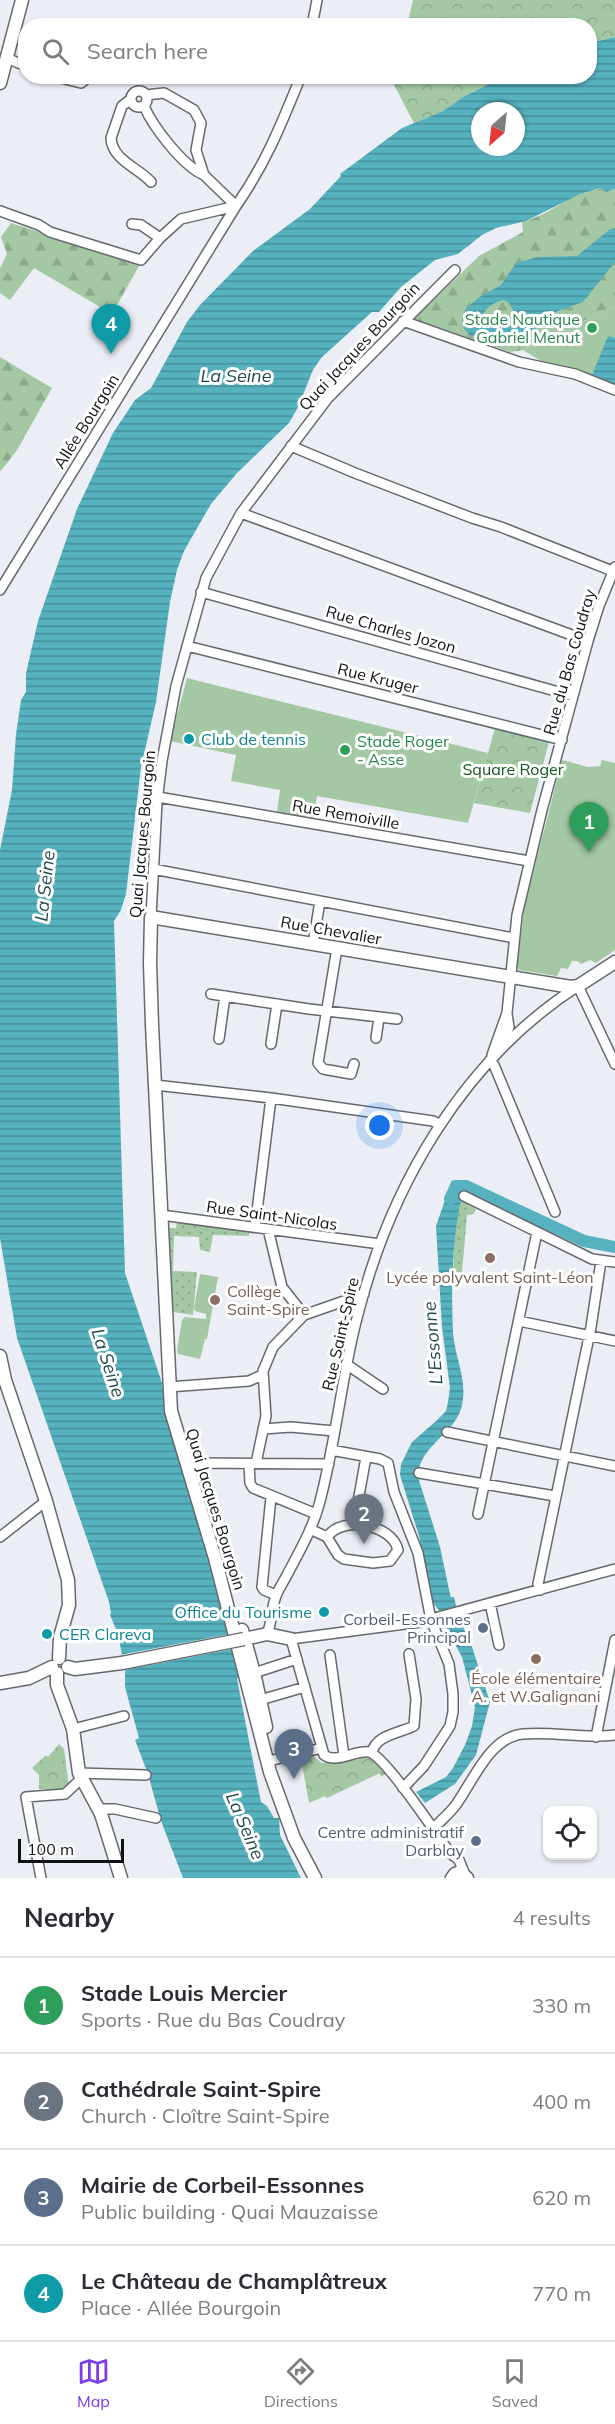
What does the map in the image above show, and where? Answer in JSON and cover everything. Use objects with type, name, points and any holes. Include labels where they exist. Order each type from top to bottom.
[{"type":"main road","points":[[0,83],[22,0]]},
{"type":"main road","name":"Rue Chevalier","points":[[151,917],[508,977],[561,992],[578,986]]},
{"type":"main road","name":"Quai Jacques Bourgoin","points":[[151,917],[150,963],[154,1085],[169,1387],[174,1428],[240,1640]]},
{"type":"main road","points":[[578,986],[615,962]]},
{"type":"main road","points":[[0,1356],[2,1381],[46,1501],[66,1571],[69,1589],[68,1610],[60,1637],[59,1670],[81,1776],[99,1809],[121,1878]]},
{"type":"main road","name":"Quai Jacques Bourgoin","points":[[169,1387],[240,1640]]},
{"type":"main road","points":[[5,1682],[59,1670],[122,1663],[267,1634],[291,1638]]},
{"type":"main road","points":[[240,1640],[254,1673],[278,1793]]},
{"type":"main road","points":[[240,1640],[264,1752],[294,1838],[315,1878]]},
{"type":"main road","points":[[35,1675],[59,1670]]},
{"type":"street","points":[[314,18],[317,0]]},
{"type":"street","points":[[6,58],[18,63]]},
{"type":"street","name":"Allée Bourgoin","points":[[0,590],[236,206],[255,179],[271,150],[298,84]]},
{"type":"street","points":[[151,182],[120,157],[111,144],[122,106],[137,92],[146,95],[164,93],[194,111],[201,123],[196,150],[204,175]]},
{"type":"street","points":[[144,106],[148,100],[146,95]]},
{"type":"street","points":[[131,99],[134,106],[144,106]]},
{"type":"street","points":[[144,106],[150,121],[181,156],[236,206]]},
{"type":"street","points":[[181,156],[196,150]]},
{"type":"street","points":[[0,211],[39,225],[50,232],[141,260],[181,219],[236,206]]},
{"type":"street","points":[[132,224],[141,225],[160,238]]},
{"type":"street","name":"Quai Jacques Bourgoin","points":[[151,917],[158,797],[170,717],[201,592],[223,544],[241,513],[328,399],[455,270]]},
{"type":"street","points":[[403,321],[519,362],[575,374],[615,390]]},
{"type":"street","points":[[291,446],[472,518],[614,570]]},
{"type":"street","points":[[241,513],[588,641]]},
{"type":"street","name":"Rue du Bas Coudray","points":[[508,977],[517,915],[530,861],[588,641],[614,570]]},
{"type":"street","name":"Rue Charles Jozon","points":[[201,592],[573,696]]},
{"type":"street","name":"Rue Kruger","points":[[187,646],[562,740]]},
{"type":"street","name":"Rue Remoiville","points":[[158,797],[530,861]]},
{"type":"street","points":[[153,869],[514,938]]},
{"type":"street","points":[[313,944],[320,901]]},
{"type":"street","points":[[337,948],[318,1063],[322,1069],[351,1074],[354,1064]]},
{"type":"street","name":"Rue Saint-Spire","points":[[490,1060],[507,1013],[508,977]]},
{"type":"street","points":[[578,986],[615,1064]]},
{"type":"street","name":"Rue Saint-Spire","points":[[267,1634],[276,1595],[316,1514],[331,1450],[346,1364],[364,1294],[380,1244],[412,1172],[440,1125],[490,1060],[561,992]]},
{"type":"street","points":[[211,994],[398,1019]]},
{"type":"street","points":[[219,1039],[225,996]]},
{"type":"street","points":[[271,1044],[277,1004]]},
{"type":"street","points":[[507,1013],[505,1028],[524,1025]]},
{"type":"street","points":[[376,1038],[379,1017]]},
{"type":"street","points":[[500,1048],[509,1027]]},
{"type":"street","points":[[490,1060],[555,1212]]},
{"type":"street","points":[[154,1085],[270,1098],[433,1121],[440,1125]]},
{"type":"street","points":[[255,1227],[270,1098]]},
{"type":"street","points":[[464,1196],[601,1261],[615,1262]]},
{"type":"street","name":"Rue Saint-Nicolas","points":[[161,1215],[380,1244]]},
{"type":"street","points":[[268,1229],[282,1287],[304,1314]]},
{"type":"street","points":[[478,1514],[537,1232]]},
{"type":"street","points":[[540,1590],[538,1584],[589,1336],[601,1261]]},
{"type":"street","points":[[316,1514],[271,1497],[253,1488],[250,1483],[252,1464],[266,1416],[262,1375],[273,1347],[304,1314],[364,1294]]},
{"type":"street","points":[[519,1322],[615,1341]]},
{"type":"street","points":[[346,1364],[383,1389]]},
{"type":"street","points":[[169,1387],[249,1381],[262,1375]]},
{"type":"street","points":[[263,1430],[291,1427],[334,1431]]},
{"type":"street","points":[[447,1432],[615,1466]]},
{"type":"street","points":[[331,1450],[384,1460],[390,1468],[394,1492],[418,1553],[431,1620],[449,1664],[453,1717],[448,1729],[424,1766],[403,1788]]},
{"type":"street","points":[[354,1524],[366,1457]]},
{"type":"street","points":[[192,1465],[203,1463],[328,1464]]},
{"type":"street","points":[[419,1473],[555,1496]]},
{"type":"street","points":[[271,1497],[262,1587],[276,1595]]},
{"type":"street","points":[[0,1538],[46,1501]]},
{"type":"street","points":[[327,1537],[339,1527],[354,1524],[386,1534],[394,1541],[398,1550]]},
{"type":"street","points":[[310,1529],[327,1537],[340,1557],[360,1562],[390,1561],[398,1550]]},
{"type":"street","points":[[398,1550],[418,1553]]},
{"type":"street","points":[[372,1754],[327,1758],[322,1748],[291,1638],[431,1620],[615,1569]]},
{"type":"street","points":[[490,1603],[499,1645]]},
{"type":"street","points":[[596,1737],[612,1670],[615,1640]]},
{"type":"street","points":[[372,1754],[378,1742],[414,1726],[416,1699],[409,1653]]},
{"type":"street","points":[[330,1654],[344,1756]]},
{"type":"street","points":[[254,1673],[297,1659]]},
{"type":"street","points":[[260,1700],[305,1687]]},
{"type":"street","points":[[73,1729],[124,1716]]},
{"type":"street","points":[[433,1829],[456,1805],[496,1747],[507,1738],[533,1734],[596,1737],[615,1735]]},
{"type":"street","points":[[273,1760],[322,1748]]},
{"type":"street","points":[[372,1754],[403,1788],[450,1853],[459,1860],[460,1876]]},
{"type":"street","points":[[41,1878],[26,1797],[65,1794],[81,1776],[146,1775]]},
{"type":"street","points":[[99,1809],[116,1809],[156,1818]]},
{"type":"green space","points":[[413,0],[615,0],[615,37],[597,41],[597,18],[409,18]]},
{"type":"green space","points":[[489,84],[463,97],[443,111],[414,123],[394,85]]},
{"type":"green space","points":[[602,188],[606,192],[615,189],[615,306],[523,350],[510,352],[414,319],[479,256],[523,232],[522,222],[574,196]]},
{"type":"green space","points":[[11,223],[140,264],[112,314],[34,268],[10,300],[0,293],[0,268],[7,254],[1,237]]},
{"type":"green space","name":"Stade Nautique Gabriel Menut","points":[[615,306],[615,390],[554,369],[523,350]]},
{"type":"green space","points":[[0,357],[52,388],[17,450],[0,472]]},
{"type":"green space","name":"Stade Roger - Asse","points":[[187,678],[488,753],[468,823],[317,796],[313,819],[277,812],[280,790],[231,781],[236,755],[170,741]]},
{"type":"green space","name":"Square Roger","points":[[495,728],[549,742],[530,813],[474,803]]},
{"type":"green space","points":[[562,760],[588,767],[600,766],[602,760],[615,763],[615,950],[596,963],[590,960],[581,964],[572,961],[568,969],[561,968],[557,976],[519,970],[517,966],[524,909]]},
{"type":"green space","points":[[462,1196],[469,1206],[476,1209],[474,1214],[467,1215],[462,1272],[453,1272],[455,1230]]},
{"type":"green space","points":[[177,1221],[249,1233],[249,1236],[213,1235],[210,1252],[200,1250],[199,1237],[174,1236],[173,1271],[197,1272],[193,1315],[173,1312],[171,1271],[169,1270],[169,1228],[176,1228]]},
{"type":"green space","points":[[200,1274],[218,1277],[207,1339],[205,1339],[200,1359],[178,1354],[177,1350],[182,1320],[185,1317],[206,1319],[206,1314],[195,1311],[194,1308]]},
{"type":"green space","points":[[59,1744],[64,1749],[69,1787],[64,1791],[39,1789],[39,1775],[32,1768],[46,1755],[48,1757]]},
{"type":"green space","points":[[312,1755],[322,1763],[366,1756],[380,1765],[386,1774],[381,1777],[380,1773],[327,1798],[325,1796],[309,1803],[301,1759]]},
{"type":"water","name":"La Seine","points":[[615,37],[615,189],[606,192],[601,188],[580,194],[526,221],[496,228],[482,235],[458,254],[435,260],[401,287],[379,312],[372,312],[322,357],[313,370],[289,423],[237,473],[211,504],[184,551],[177,570],[170,602],[156,702],[141,767],[126,894],[121,910],[114,921],[125,1273],[162,1383],[170,1427],[212,1559],[241,1673],[237,1679],[261,1802],[267,1806],[274,1818],[279,1818],[280,1835],[301,1878],[183,1878],[161,1821],[148,1774],[135,1740],[139,1738],[125,1687],[125,1670],[118,1634],[110,1615],[109,1602],[17,1338],[0,1238],[0,850],[12,790],[21,700],[26,692],[26,673],[38,621],[77,509],[113,433],[135,400],[151,388],[187,322],[200,305],[253,251],[310,209],[341,176],[340,174],[402,128],[443,111],[463,97],[489,84],[597,84],[597,41]]},
{"type":"water","points":[[615,228],[615,262],[583,302],[550,314],[536,329],[526,333],[512,333],[490,341],[470,335],[464,329],[462,319],[466,309],[478,298],[501,285],[516,263],[538,257],[577,256],[609,230]],"holes":[[[504,300],[509,303],[515,314],[504,322],[491,323],[483,315],[494,303]]]},
{"type":"water","points":[[608,336],[615,338],[615,384],[592,375]]},
{"type":"water","points":[[452,1180],[462,1196],[454,1247],[452,1298],[454,1343],[463,1380],[463,1399],[461,1409],[451,1427],[424,1457],[418,1477],[440,1547],[450,1594],[454,1597],[459,1618],[472,1647],[490,1702],[476,1755],[455,1784],[425,1803],[416,1792],[446,1777],[453,1768],[472,1726],[475,1707],[462,1657],[439,1610],[432,1602],[419,1536],[400,1475],[401,1464],[412,1442],[446,1411],[448,1402],[450,1388],[442,1327],[436,1226]]},
{"type":"pier","points":[[235,1633],[238,1648],[124,1670],[120,1655]]},
{"type":"waterway","name":"L'Essonne","points":[[450,1199],[456,1186],[466,1186],[584,1241],[615,1247]]},
{"type":"place","name":"Stade Nautique Gabriel Menut","points":[[592,328]]},
{"type":"place","name":"Le Château de Champlâtreux","points":[[111,354]]},
{"type":"place","name":"Club de tennis","points":[[189,739]]},
{"type":"place","name":"Stade Roger - Asse","points":[[345,750]]},
{"type":"place","name":"Stade Louis Mercier","points":[[589,852]]},
{"type":"place","name":"Lycée polyvalent Saint-Léon","points":[[490,1258]]},
{"type":"place","name":"Collège Saint-Spire","points":[[215,1300]]},
{"type":"place","name":"Cathédrale Saint-Spire","points":[[364,1544]]},
{"type":"place","name":"Office du Tourisme","points":[[324,1612]]},
{"type":"place","name":"Corbeil-Essonnes Principal","points":[[483,1628]]},
{"type":"place","name":"CER Clareva","points":[[47,1634]]},
{"type":"place","name":"École élémentaire A. et W.Galignani","points":[[536,1659]]},
{"type":"place","name":"Mairie de Corbeil-Essonnes","points":[[294,1779]]},
{"type":"place","name":"Centre administratif Darblay","points":[[476,1841]]}]
